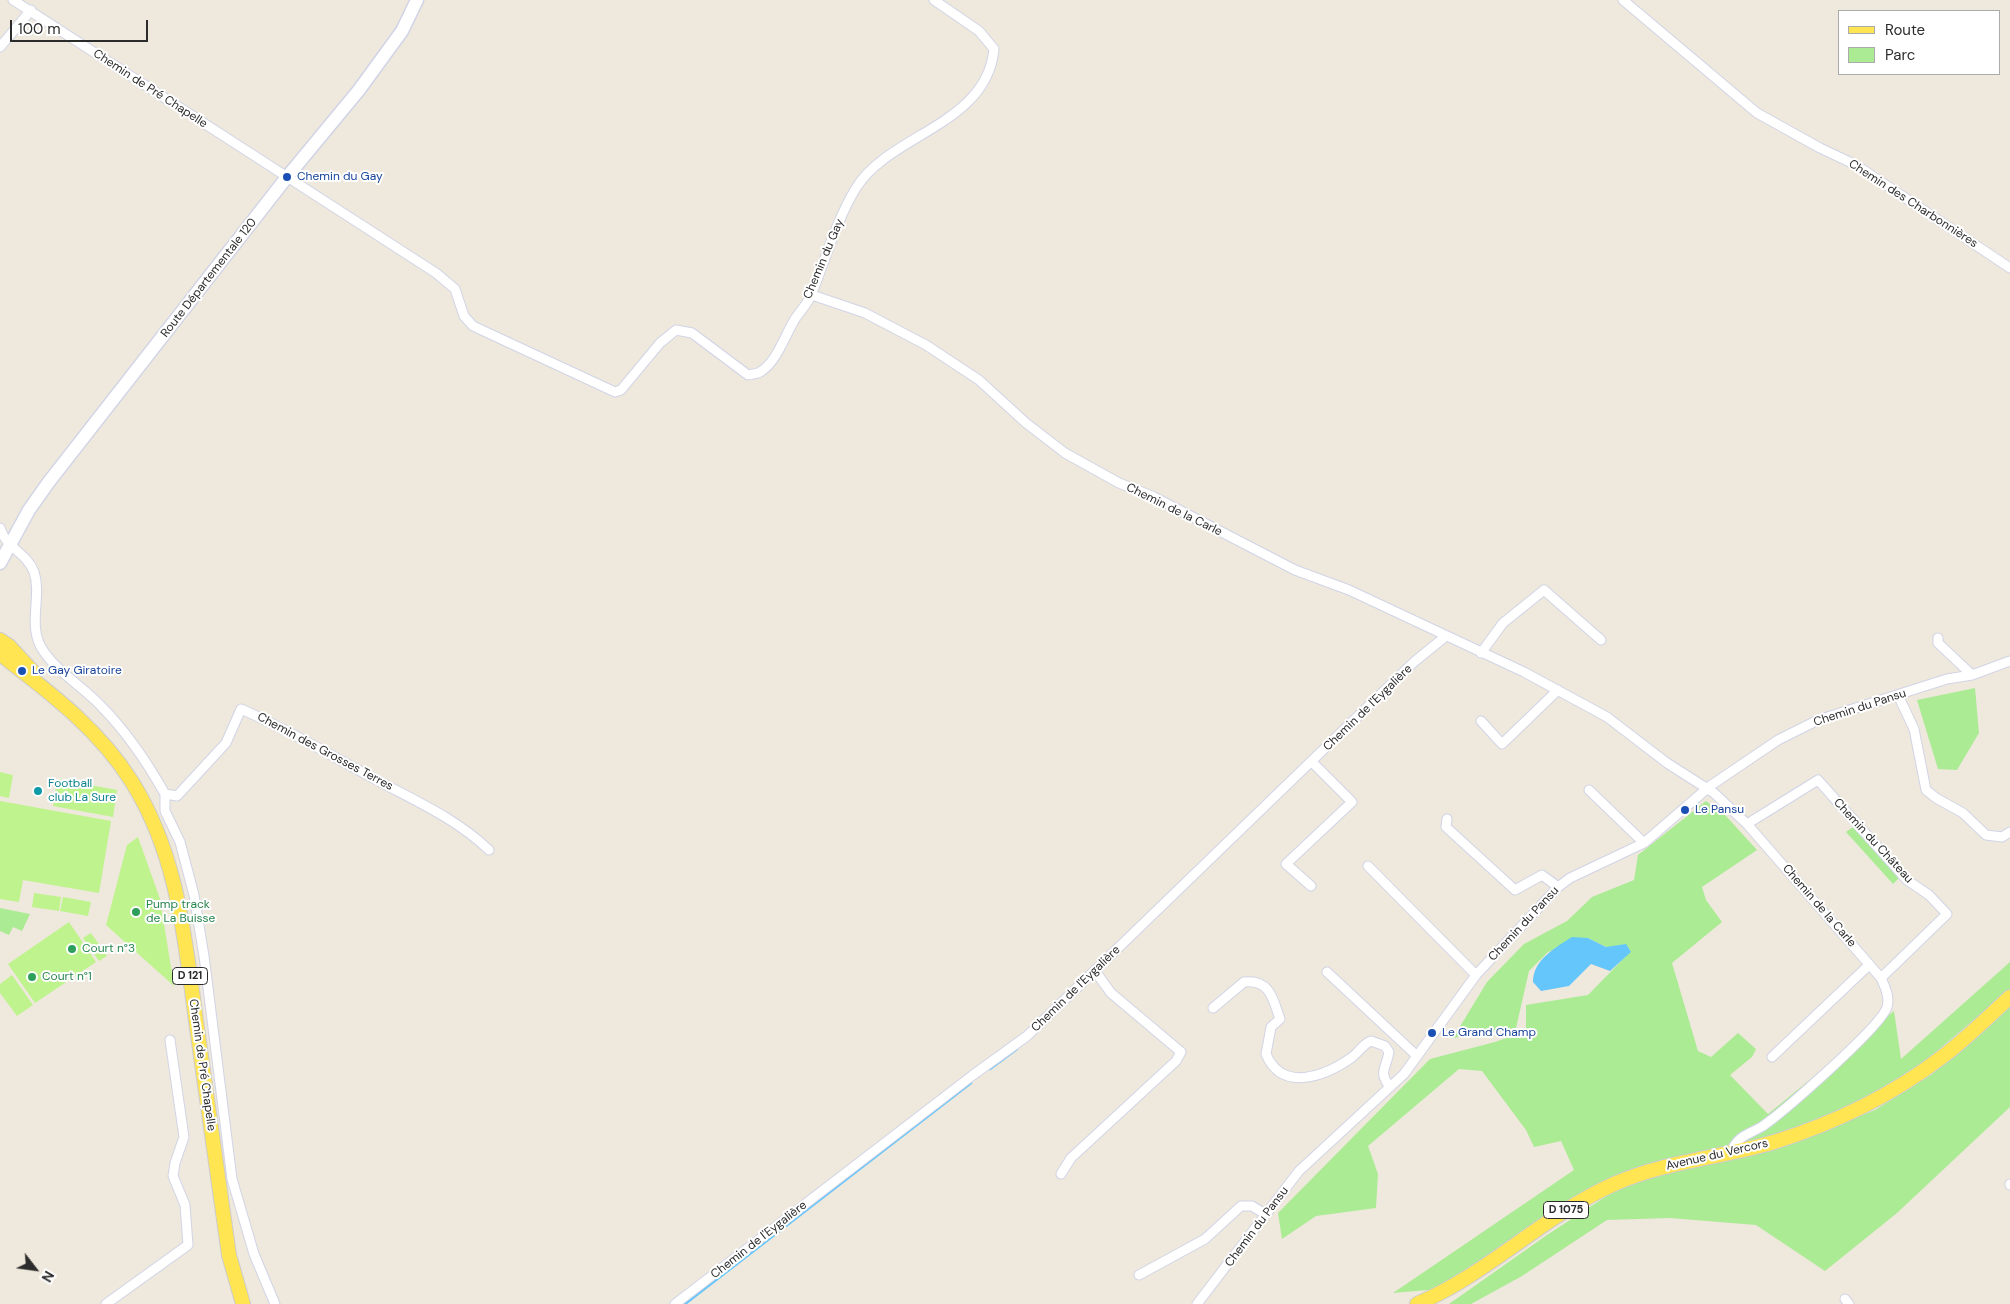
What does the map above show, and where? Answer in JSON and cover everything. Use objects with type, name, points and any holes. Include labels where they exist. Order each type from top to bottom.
[{"type":"main road","name":"Chemin de Pré Chapelle","points":[[0,640],[21,658],[45,688]]},
{"type":"main road","name":"Chemin de Pré Chapelle","points":[[0,654],[45,688],[88,726],[131,781],[148,809],[170,864],[186,945],[229,1256],[243,1304]]},
{"type":"main road","name":"Avenue du Vercors","points":[[1418,1304],[1443,1293],[1474,1274],[1565,1210],[1615,1184],[1671,1165],[1772,1142],[1818,1127],[1861,1109],[1904,1084],[1943,1056],[2010,997]]},
{"type":"street","name":"Chemin de Pré Chapelle","points":[[13,0],[31,10],[157,95],[287,177]]},
{"type":"street","name":"Route Départementale 120","points":[[1,560],[48,483],[287,177],[359,90],[402,31],[417,0]]},
{"type":"street","name":"Chemin du Gay","points":[[287,177],[450,284],[457,294],[464,316],[473,326],[615,392],[621,390],[626,385],[669,334],[682,330],[704,341],[748,375],[759,372],[776,354],[812,295],[819,271],[842,216],[865,175],[893,154],[944,122],[971,97],[993,63],[994,49],[979,31],[934,0]]},
{"type":"street","name":"Chemin des Charbonnières","points":[[1623,0],[1758,113],[1820,148],[1856,165],[2010,268]]},
{"type":"street","points":[[0,47],[31,10]]},
{"type":"street","name":"Chemin de la Carle","points":[[812,295],[864,313],[926,345],[979,380],[1026,423],[1057,448],[1103,475],[1152,496],[1295,570],[1348,590],[1446,636],[1558,690],[1607,717],[1667,763],[1708,789],[1747,824],[1881,978],[1889,1000],[1887,1009],[1876,1024],[1786,1107],[1762,1126],[1737,1140],[1731,1151]]},
{"type":"street","points":[[0,528],[10,544],[28,559],[35,574],[35,630],[40,645],[48,656],[101,706],[114,721],[141,754],[165,794],[165,811],[180,842],[194,895],[204,956],[232,1179],[254,1254],[275,1304]]},
{"type":"street","points":[[1481,653],[1503,624],[1544,590],[1601,640]]},
{"type":"street","name":"Chemin de l'Eygalière","points":[[674,1304],[973,1075],[1028,1036],[1414,662],[1446,636]]},
{"type":"street","points":[[1938,638],[1938,643],[1972,675]]},
{"type":"street","name":"Chemin du Pansu","points":[[1197,1304],[1215,1283],[1264,1214],[1299,1171],[1390,1087],[1417,1056],[1476,975],[1558,887],[1570,878],[1644,843],[1708,789],[1778,740],[1810,724],[1947,680],[1972,675],[2010,660]]},
{"type":"street","points":[[1480,721],[1502,744],[1558,690]]},
{"type":"street","points":[[1898,695],[1914,729],[1926,790],[1963,813],[1986,835],[2002,837],[2010,832]]},
{"type":"street","name":"Chemin des Grosses Terres","points":[[165,794],[177,796],[226,743],[241,709],[269,721],[290,734],[417,800],[469,831],[489,850]]},
{"type":"street","points":[[1311,886],[1286,864],[1352,802],[1312,762]]},
{"type":"street","name":"Chemin du Château","points":[[1747,824],[1818,780],[1907,880],[1929,895],[1946,914],[1881,978]]},
{"type":"street","points":[[1588,790],[1644,843]]},
{"type":"street","points":[[1447,819],[1446,827],[1515,890],[1542,875],[1558,887]]},
{"type":"street","points":[[1368,866],[1476,975]]},
{"type":"street","points":[[1772,1057],[1869,965]]},
{"type":"street","points":[[1061,1174],[1071,1158],[1176,1061],[1181,1052],[1111,992],[1095,971]]},
{"type":"street","points":[[1327,972],[1417,1056]]},
{"type":"street","points":[[1213,1008],[1244,982],[1260,983],[1272,992],[1280,1019],[1271,1027],[1266,1047],[1266,1054],[1274,1068],[1281,1073],[1297,1078],[1316,1076],[1350,1058],[1371,1041],[1385,1046],[1389,1052],[1382,1073],[1383,1079],[1390,1087]]},
{"type":"street","points":[[106,1304],[188,1245],[185,1206],[173,1176],[175,1163],[184,1137],[170,1040]]},
{"type":"street","points":[[1139,1275],[1205,1239],[1241,1206],[1252,1206],[1264,1214]]},
{"type":"green space","points":[[1975,688],[1979,733],[1957,770],[1938,769],[1917,700]]},
{"type":"green space","points":[[0,772],[13,775],[9,798],[0,796]]},
{"type":"green space","points":[[57,779],[117,790],[113,817],[53,806]]},
{"type":"green space","points":[[0,801],[111,821],[99,893],[23,880],[19,902],[0,899]]},
{"type":"green space","points":[[1706,801],[1726,816],[1757,850],[1702,887],[1706,900],[1722,922],[1672,963],[1698,1051],[1711,1057],[1738,1033],[1756,1049],[1752,1057],[1730,1075],[1768,1114],[1894,1011],[1901,1059],[2010,962],[2010,989],[1911,1073],[1863,1102],[1815,1123],[1755,1143],[1652,1163],[1586,1191],[1439,1289],[1393,1293],[1574,1170],[1561,1141],[1534,1147],[1526,1130],[1482,1071],[1459,1069],[1368,1146],[1378,1174],[1376,1208],[1316,1216],[1282,1239],[1278,1213],[1430,1059],[1495,1042],[1526,1031],[1526,1005],[1588,995],[1630,952],[1606,947],[1588,938],[1548,952],[1529,971],[1516,1028],[1453,1038],[1487,982],[1524,944],[1567,921],[1592,897],[1634,880],[1638,855]]},
{"type":"green space","points":[[1853,827],[1899,878],[1893,884],[1846,832]]},
{"type":"green space","name":"Pump track de La Buisse","points":[[138,837],[160,899],[174,986],[106,925],[127,845]]},
{"type":"green space","points":[[34,893],[61,897],[59,911],[32,907]]},
{"type":"green space","points":[[63,897],[91,902],[88,916],[60,911]]},
{"type":"green space","points":[[0,908],[30,914],[22,931],[13,927],[9,935],[0,931]]},
{"type":"green space","points":[[69,922],[96,962],[35,1003],[8,964]]},
{"type":"green space","points":[[91,933],[107,956],[99,961],[83,938]]},
{"type":"green space","points":[[12,975],[33,1005],[17,1016],[0,993],[0,984]]},
{"type":"green space","points":[[2010,1005],[2010,1107],[1897,1213],[1825,1271],[1756,1225],[1670,1218],[1607,1220],[1522,1276],[1471,1304],[1449,1304],[1547,1235],[1625,1184],[1705,1163],[1786,1146],[1875,1110],[1931,1075]]},
{"type":"water","points":[[1572,937],[1588,938],[1606,947],[1626,944],[1631,952],[1610,971],[1591,964],[1569,986],[1541,991],[1533,982],[1537,967],[1546,955]]},
{"type":"waterway","points":[[990,1069],[1017,1049]]},
{"type":"waterway","points":[[685,1304],[971,1083]]},
{"type":"place","name":"Chemin du Gay","points":[[287,177]]},
{"type":"place","name":"Le Gay Giratoire","points":[[22,671]]},
{"type":"place","name":"Football club La Sure","points":[[38,791]]},
{"type":"place","name":"Le Pansu","points":[[1685,810]]},
{"type":"place","name":"Pump track de La Buisse","points":[[136,912]]},
{"type":"place","name":"Court n°3","points":[[72,949]]},
{"type":"place","name":"Court n°1","points":[[32,977]]},
{"type":"place","name":"Le Grand Champ","points":[[1432,1033]]}]
